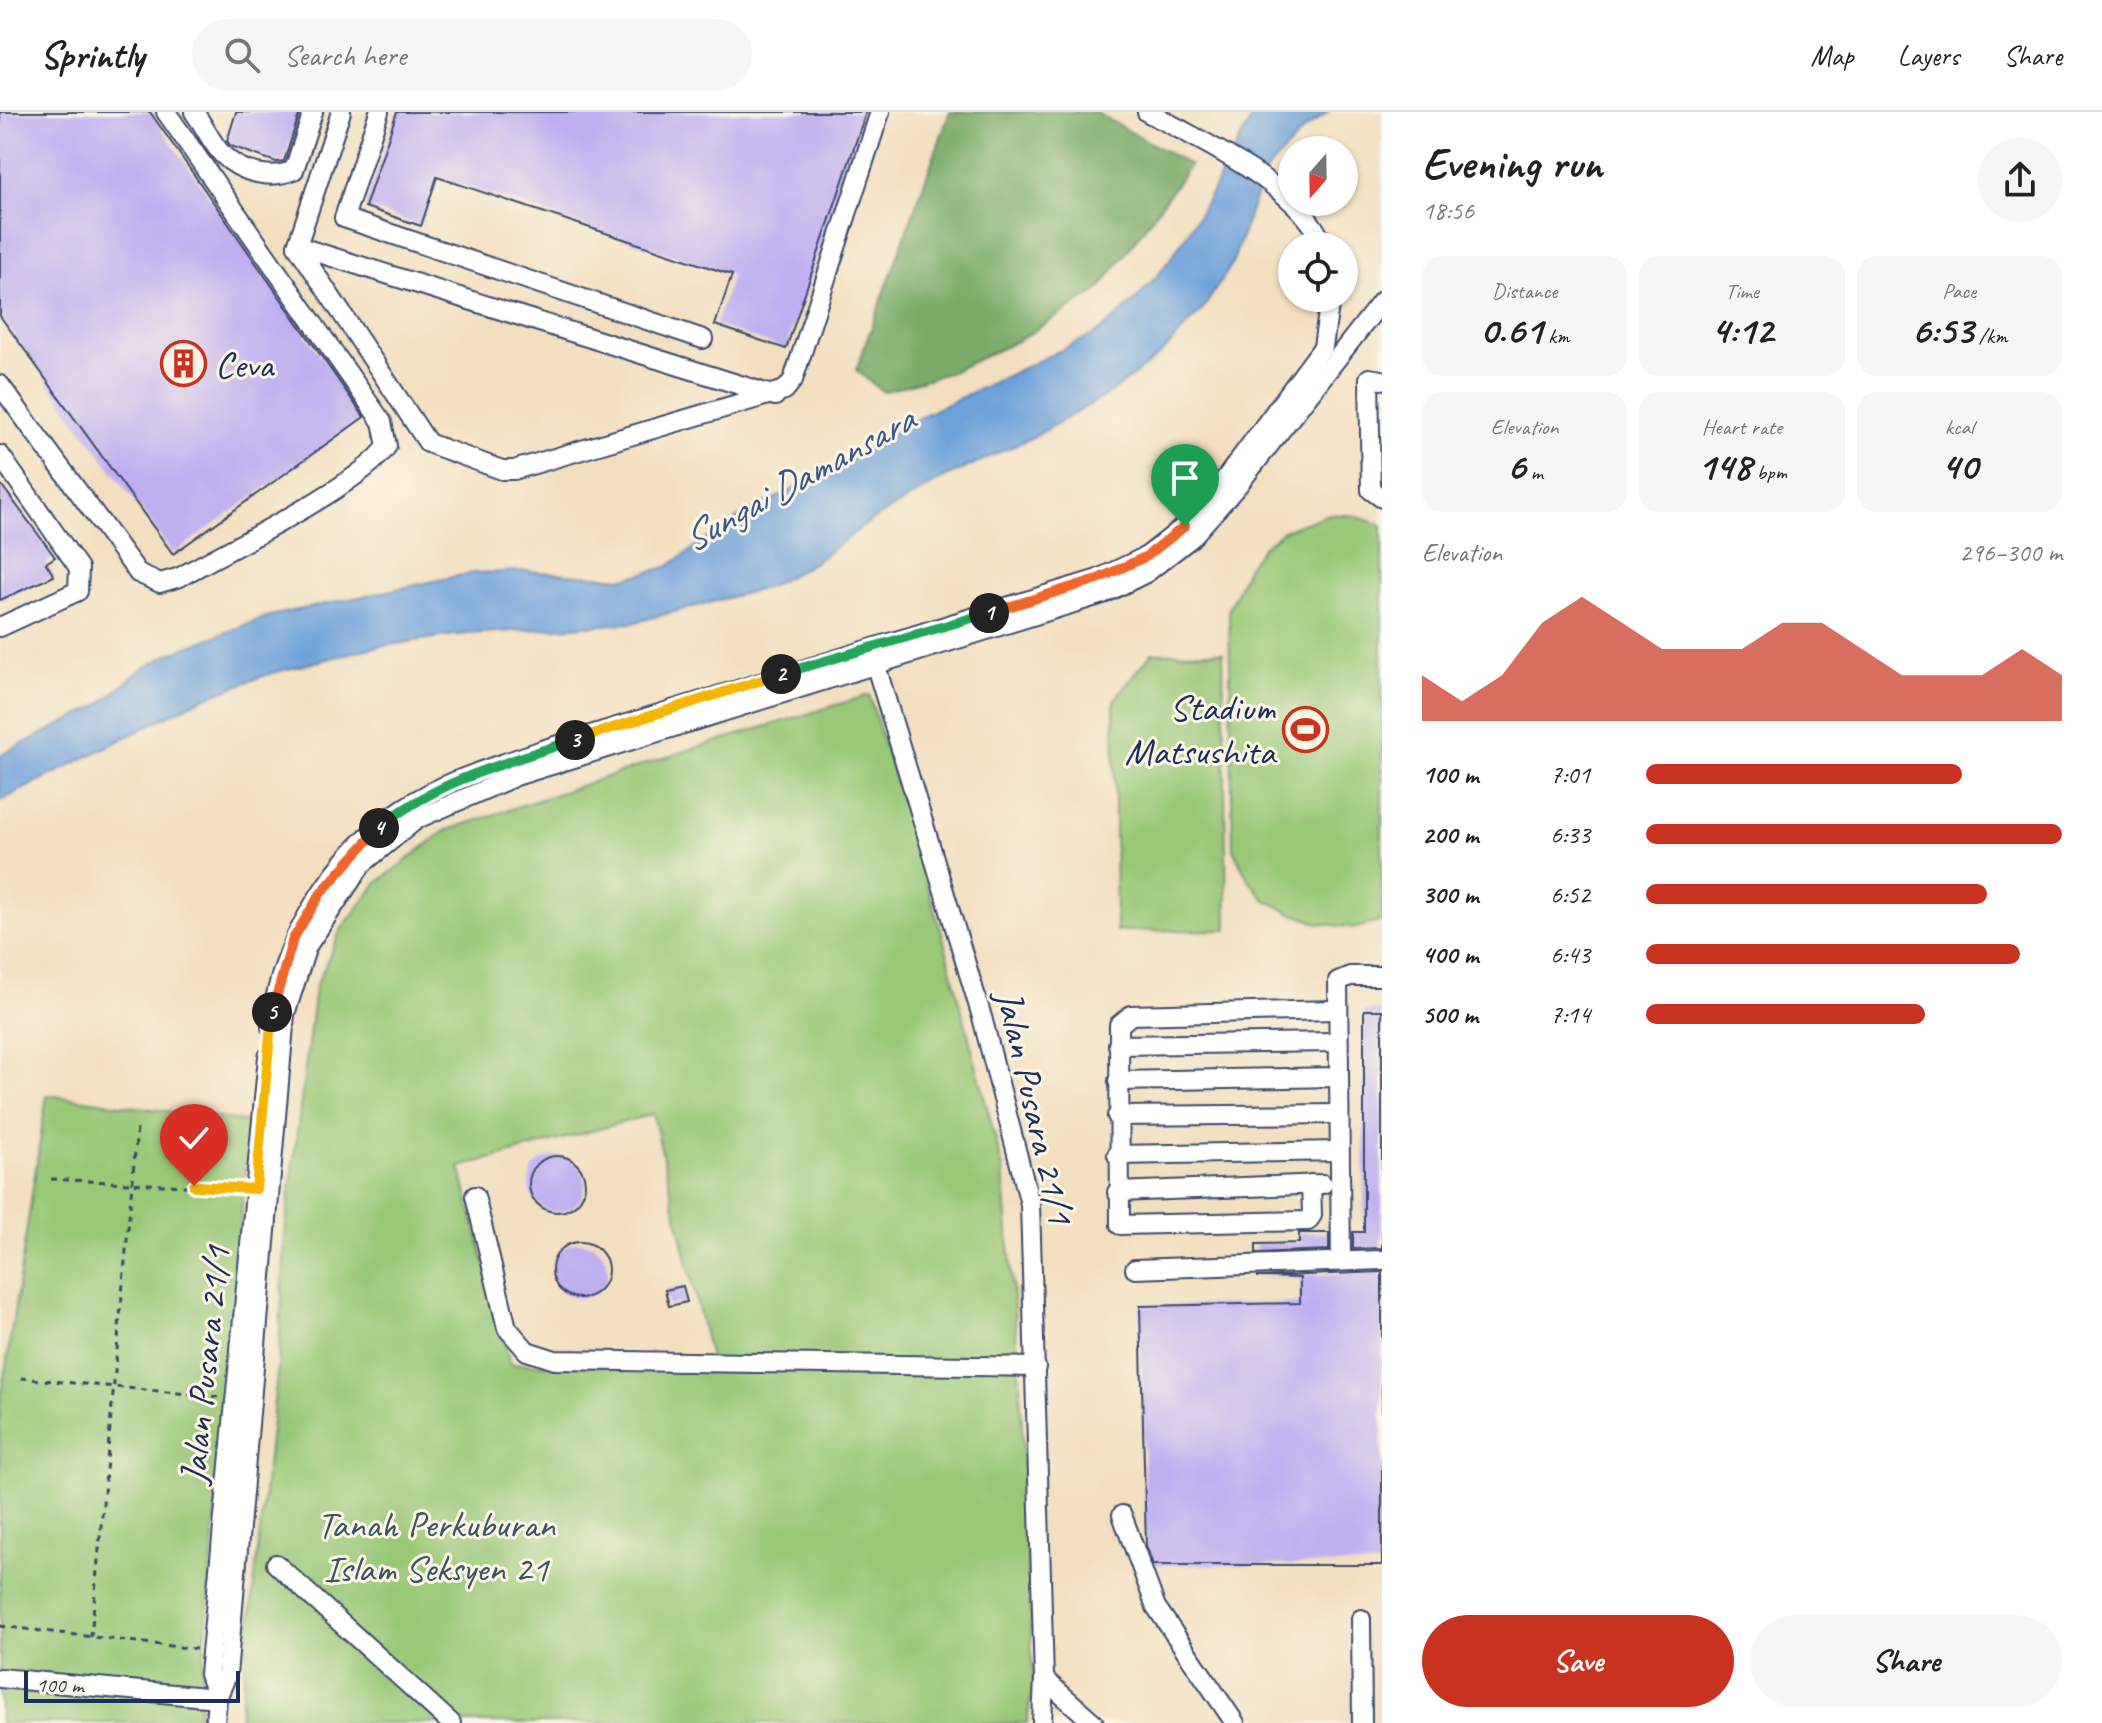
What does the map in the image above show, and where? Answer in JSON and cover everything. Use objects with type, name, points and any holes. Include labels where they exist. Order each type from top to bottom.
[{"type":"street","points":[[0,385],[138,573],[160,583],[180,577],[348,481],[380,457],[387,446],[382,422],[166,112]]},
{"type":"street","points":[[197,113],[223,155],[252,172],[273,176],[294,170],[313,112]]},
{"type":"street","points":[[297,246],[341,112]]},
{"type":"street","points":[[379,112],[344,218],[703,339]]},
{"type":"street","points":[[297,246],[428,443],[502,470],[528,469],[775,396],[793,380],[880,112]]},
{"type":"street","points":[[1147,112],[1199,140],[1285,196],[1313,232]]},
{"type":"street","points":[[297,246],[775,396]]},
{"type":"street","name":"Jalan Pusara 21/1","points":[[217,1698],[209,1674],[272,1012],[293,939],[321,893],[367,838],[403,808],[457,781],[693,701],[1103,594],[1146,573],[1191,538],[1228,496],[1382,301]]},
{"type":"street","name":"Jalan Pusara 21/1","points":[[215,1723],[217,1698],[227,1675],[285,1014],[307,946],[362,864],[417,819],[516,776],[1098,579],[1147,556],[1185,526],[1219,487],[1323,347],[1328,312]]},
{"type":"street","points":[[1382,380],[1369,378],[1376,462],[1371,490],[1382,498]]},
{"type":"street","points":[[0,455],[79,568],[78,591],[0,627]]},
{"type":"street","name":"Jalan Pusara 21/1","points":[[872,656],[982,1017],[1030,1204],[1044,1679],[1042,1723]]},
{"type":"street","points":[[1341,1261],[1336,1042],[1338,981],[1350,976],[1382,976]]},
{"type":"street","points":[[1311,1184],[1312,1215],[1308,1221],[1120,1225],[1117,1192],[1119,1025],[1131,1015],[1336,1010]]},
{"type":"street","points":[[1118,1045],[1336,1042]]},
{"type":"street","points":[[1118,1081],[1337,1077]]},
{"type":"street","points":[[1117,1116],[1337,1114]]},
{"type":"street","points":[[1117,1155],[1338,1151]]},
{"type":"street","points":[[1117,1192],[1338,1184]]},
{"type":"street","points":[[475,1196],[507,1328],[527,1351],[555,1360],[1036,1367]]},
{"type":"street","points":[[1135,1269],[1382,1260]]},
{"type":"street","points":[[1122,1515],[1156,1607],[1235,1723]]},
{"type":"street","points":[[276,1564],[451,1723]]},
{"type":"street","points":[[1361,1619],[1362,1723]]},
{"type":"street","points":[[0,1678],[217,1698]]},
{"type":"street","points":[[1044,1679],[1094,1723]]},
{"type":"path","points":[[91,1637],[137,1129]]},
{"type":"path","points":[[51,1179],[256,1189]]},
{"type":"path","points":[[21,1378],[236,1398]]},
{"type":"path","points":[[0,1626],[211,1650]]},
{"type":"green space","points":[[950,112],[1095,112],[1190,165],[1099,290],[1021,339],[951,372],[883,392],[856,370]]},
{"type":"green space","name":"Stadium Matsushita","points":[[1329,514],[1355,516],[1382,525],[1382,921],[1356,928],[1318,923],[1264,899],[1247,877],[1233,849],[1229,609],[1248,566],[1263,547],[1283,531]]},
{"type":"green space","points":[[1223,652],[1227,930],[1116,931],[1114,700],[1152,653]]},
{"type":"green space","name":"Tanah Perkuburan Islam Seksyen 21","points":[[869,695],[943,937],[1003,1169],[1020,1383],[1033,1681],[1027,1723],[239,1723],[278,1366],[286,1223],[315,988],[341,930],[377,883],[445,831],[676,754]],"holes":[[[653,1114],[712,1367],[510,1364],[460,1167]]]},
{"type":"green space","points":[[47,1095],[249,1122],[198,1723],[0,1723],[0,1406]]},
{"type":"water","points":[[1255,112],[1328,112],[1298,136],[1278,136],[1278,158],[1264,173],[1232,264],[1203,309],[1160,355],[1112,392],[1035,436],[942,479],[871,521],[815,562],[769,587],[632,623],[454,635],[370,648],[269,674],[203,698],[0,801],[0,755],[98,706],[142,669],[169,654],[269,616],[472,573],[527,571],[626,578],[667,567],[737,518],[829,471],[924,415],[1095,334],[1147,288],[1168,262],[1205,204]]},
{"type":"building","name":"Ceva","points":[[0,112],[150,112],[364,417],[173,554],[0,316]]},
{"type":"building","points":[[236,112],[300,112],[284,161],[276,162],[231,146],[227,141]]},
{"type":"building","points":[[397,112],[866,112],[786,349],[715,325],[732,275],[437,177],[421,226],[365,207]]},
{"type":"building","points":[[0,483],[55,557],[46,563],[54,576],[0,600]]},
{"type":"building","points":[[1364,1010],[1382,1010],[1382,1248],[1353,1249],[1353,1232],[1364,1232]]},
{"type":"building","points":[[557,1156],[577,1164],[585,1184],[577,1204],[557,1212],[537,1204],[529,1184],[537,1164]]},
{"type":"building","points":[[1299,1233],[1329,1233],[1329,1250],[1256,1253],[1256,1244],[1299,1243]]},
{"type":"building","points":[[580,1242],[600,1250],[608,1270],[600,1290],[580,1298],[560,1290],[552,1270],[560,1250]]},
{"type":"building","points":[[1382,1272],[1382,1565],[1153,1565],[1146,1545],[1140,1306],[1300,1303],[1300,1278],[1257,1277]]},
{"type":"building","points":[[683,1286],[687,1302],[669,1306],[665,1290]]},
{"type":"place","name":"Ceva","points":[[184,364]]},
{"type":"place","name":"Stadium Matsushita","points":[[1306,729]]},
{"type":"route","points":[[194,1186],[256,1189],[272,1012],[293,939],[321,893],[367,838],[403,808],[457,781],[545,749],[1098,579],[1147,556],[1185,526]]},
{"type":"water label","name":"Sungai Damansara","points":[[798,479]]}]
